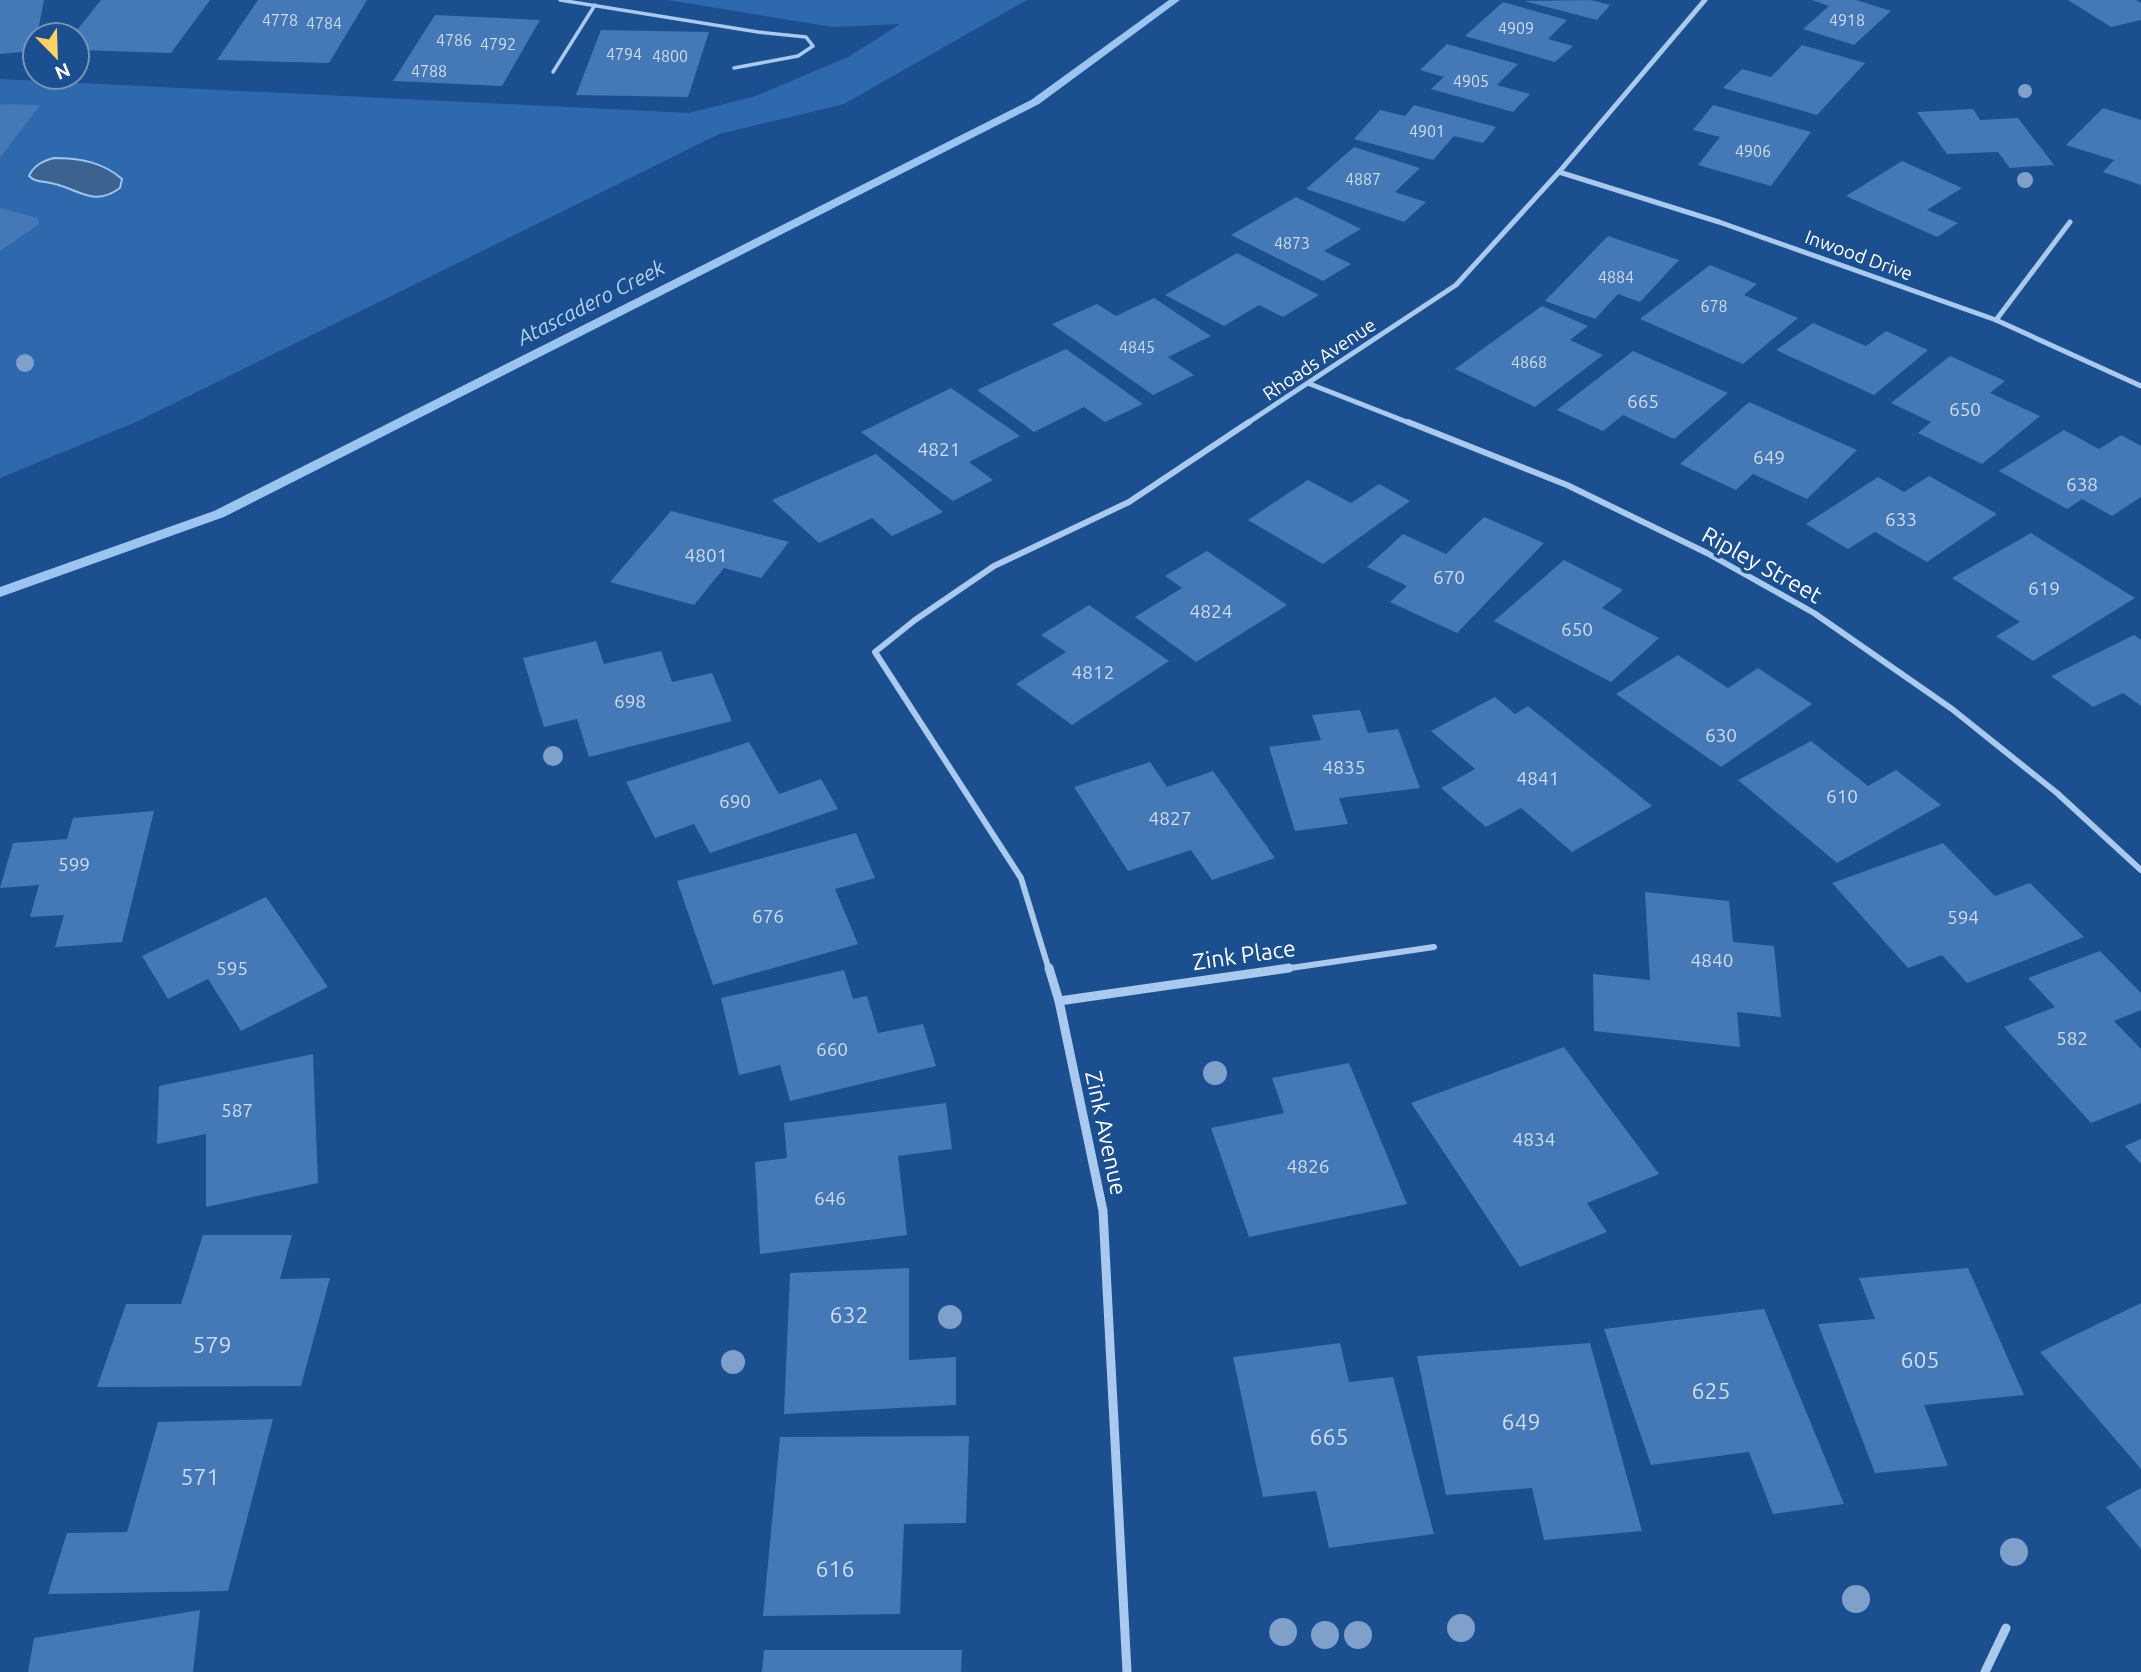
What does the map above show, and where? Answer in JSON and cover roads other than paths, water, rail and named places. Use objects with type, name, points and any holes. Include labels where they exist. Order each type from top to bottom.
[{"type":"street","name":"Rhoads Avenue","points":[[875,652],[915,620],[994,566],[1129,502],[1456,285],[1559,172],[1705,0]]},
{"type":"street","name":"Inwood Drive","points":[[1559,172],[1719,222],[1996,320],[2141,386]]},
{"type":"street","points":[[1996,320],[2070,222]]},
{"type":"street","name":"Ripley Street","points":[[1310,384],[1567,485],[1707,553],[1814,613],[1952,709],[2057,793],[2141,870]]},
{"type":"street","name":"Zink Avenue","points":[[875,652],[1021,878],[1059,1001],[1103,1211],[1127,1672]]},
{"type":"street","name":"Zink Place","points":[[1059,1001],[1434,947]]},
{"type":"street","points":[[1985,1672],[2006,1628]]},
{"type":"lane","points":[[560,0],[806,37],[813,46],[798,56],[734,68]]},
{"type":"lane","points":[[553,72],[595,5]]},
{"type":"waterway","name":"Atascadero Creek","points":[[0,592],[219,514],[1035,102],[1175,0]]}]
